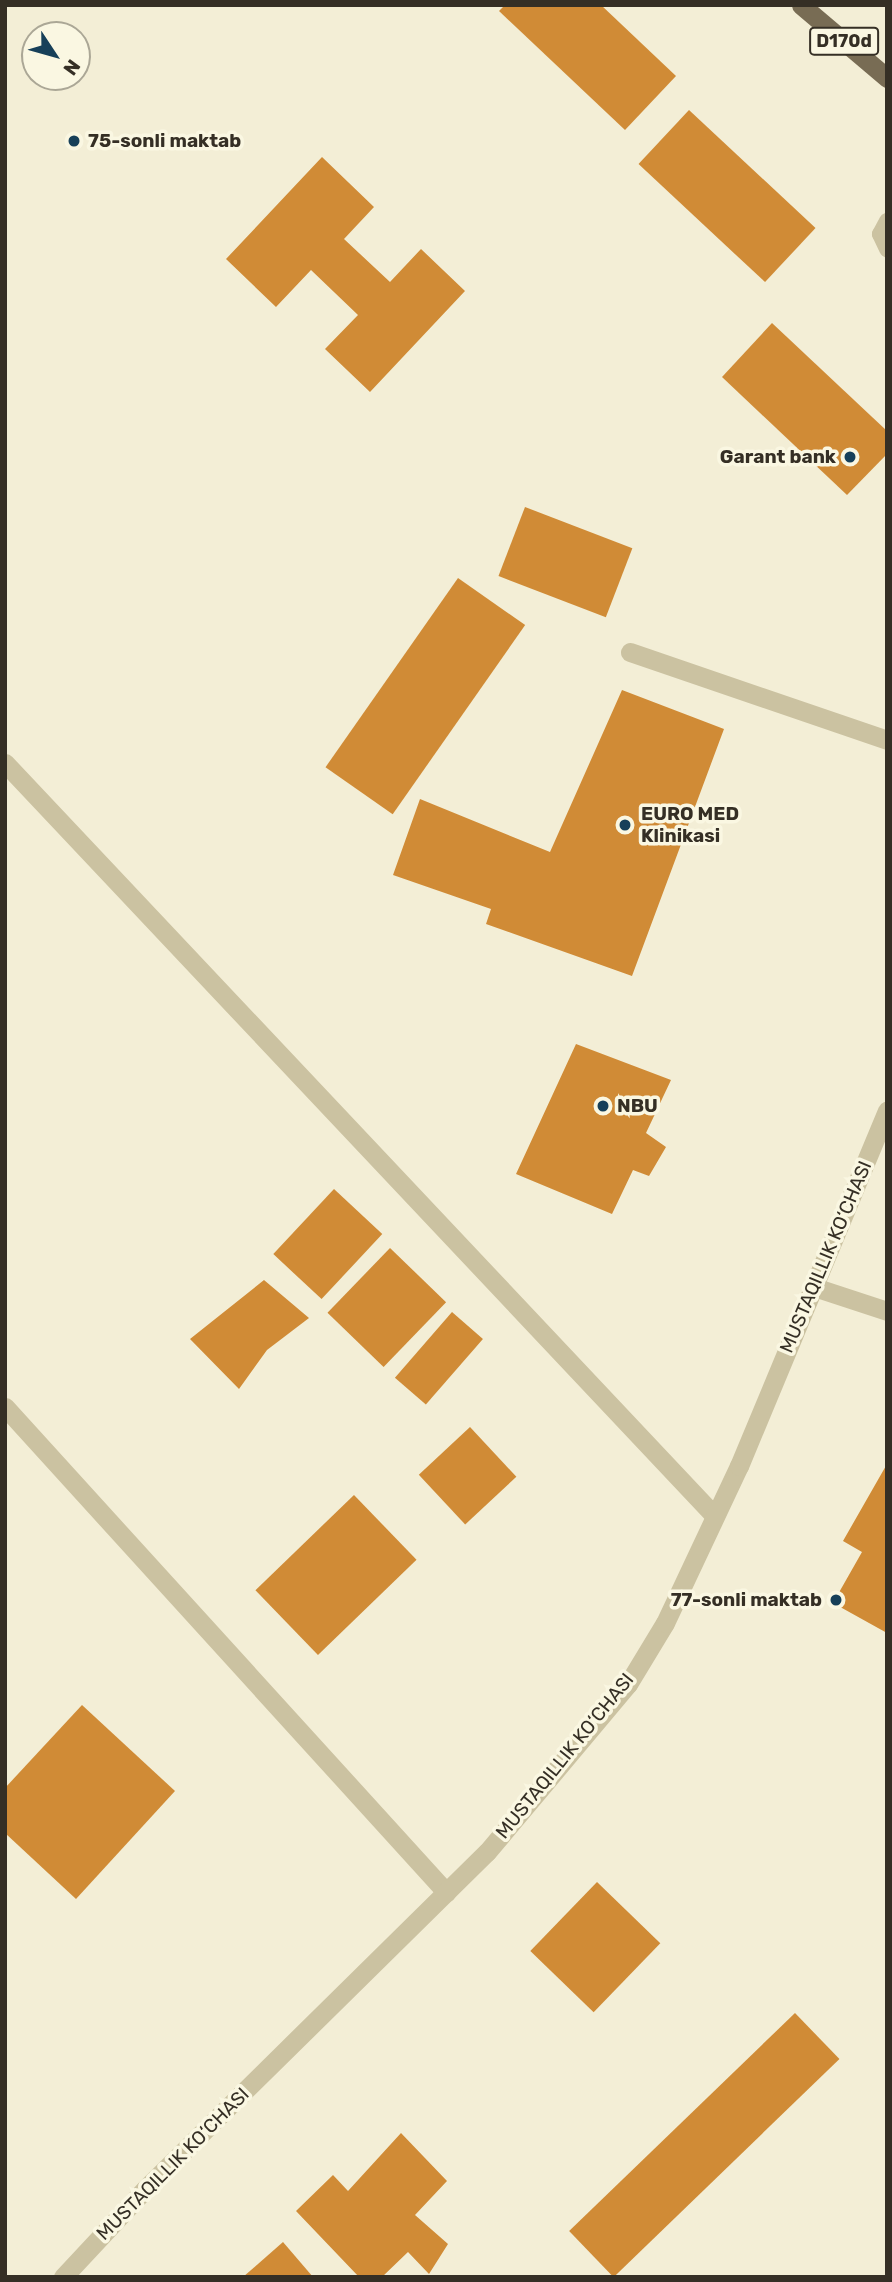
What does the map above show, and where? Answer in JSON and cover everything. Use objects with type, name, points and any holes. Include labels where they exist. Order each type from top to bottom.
[{"type":"main road","name":"D170d","points":[[801,5],[887,78]]},
{"type":"street","points":[[630,652],[887,740]]},
{"type":"street","points":[[5,763],[714,1515]]},
{"type":"street","name":"MUSTAQILLIK KO‘CHASI","points":[[63,2277],[145,2189],[486,1852],[628,1684],[665,1623],[739,1466],[887,1111]]},
{"type":"street","points":[[814,1287],[887,1311]]},
{"type":"street","points":[[5,1407],[446,1892]]},
{"type":"lane","points":[[887,221],[880,234],[887,250]]},
{"type":"building","points":[[505,5],[601,5],[676,76],[625,130],[499,11]]},
{"type":"building","points":[[689,110],[816,228],[765,282],[639,164]]},
{"type":"building","points":[[322,157],[374,207],[344,239],[390,282],[421,249],[465,291],[370,392],[325,349],[358,315],[311,270],[276,307],[226,259]]},
{"type":"building","points":[[772,323],[887,431],[887,454],[847,495],[722,377]]},
{"type":"building","points":[[525,507],[632,548],[606,617],[498,576]]},
{"type":"building","points":[[458,578],[525,625],[393,814],[326,767]]},
{"type":"building","name":"EURO MED Klinikasi","points":[[622,690],[724,729],[632,976],[486,924],[491,909],[393,875],[420,799],[550,852]]},
{"type":"building","name":"NBU","points":[[576,1044],[671,1080],[646,1133],[666,1147],[649,1176],[633,1170],[612,1214],[516,1174]]},
{"type":"building","points":[[334,1189],[382,1234],[322,1299],[273,1254]]},
{"type":"building","points":[[390,1248],[446,1302],[384,1367],[327,1313]]},
{"type":"building","points":[[264,1280],[309,1318],[267,1350],[239,1389],[190,1339]]},
{"type":"building","points":[[452,1312],[483,1339],[426,1405],[395,1378]]},
{"type":"building","points":[[470,1427],[516,1477],[465,1524],[419,1475]]},
{"type":"building","points":[[887,1464],[887,1633],[833,1603],[862,1552],[843,1541]]},
{"type":"building","points":[[354,1495],[417,1560],[318,1655],[255,1590]]},
{"type":"building","points":[[82,1705],[175,1791],[76,1899],[5,1833],[5,1788]]},
{"type":"building","points":[[597,1882],[660,1943],[594,2012],[530,1951]]},
{"type":"building","points":[[795,2013],[839,2059],[614,2277],[569,2231]]},
{"type":"building","points":[[401,2133],[447,2181],[415,2215],[448,2244],[429,2274],[408,2252],[382,2277],[359,2277],[296,2211],[333,2175],[348,2191]]},
{"type":"building","points":[[283,2242],[313,2277],[243,2277]]},
{"type":"place","name":"75-sonli maktab","points":[[74,141]]},
{"type":"place","name":"Garant bank","points":[[850,457]]},
{"type":"place","name":"EURO MED Klinikasi","points":[[625,825]]},
{"type":"place","name":"NBU","points":[[603,1106]]},
{"type":"place","name":"77-sonli maktab","points":[[836,1600]]}]
